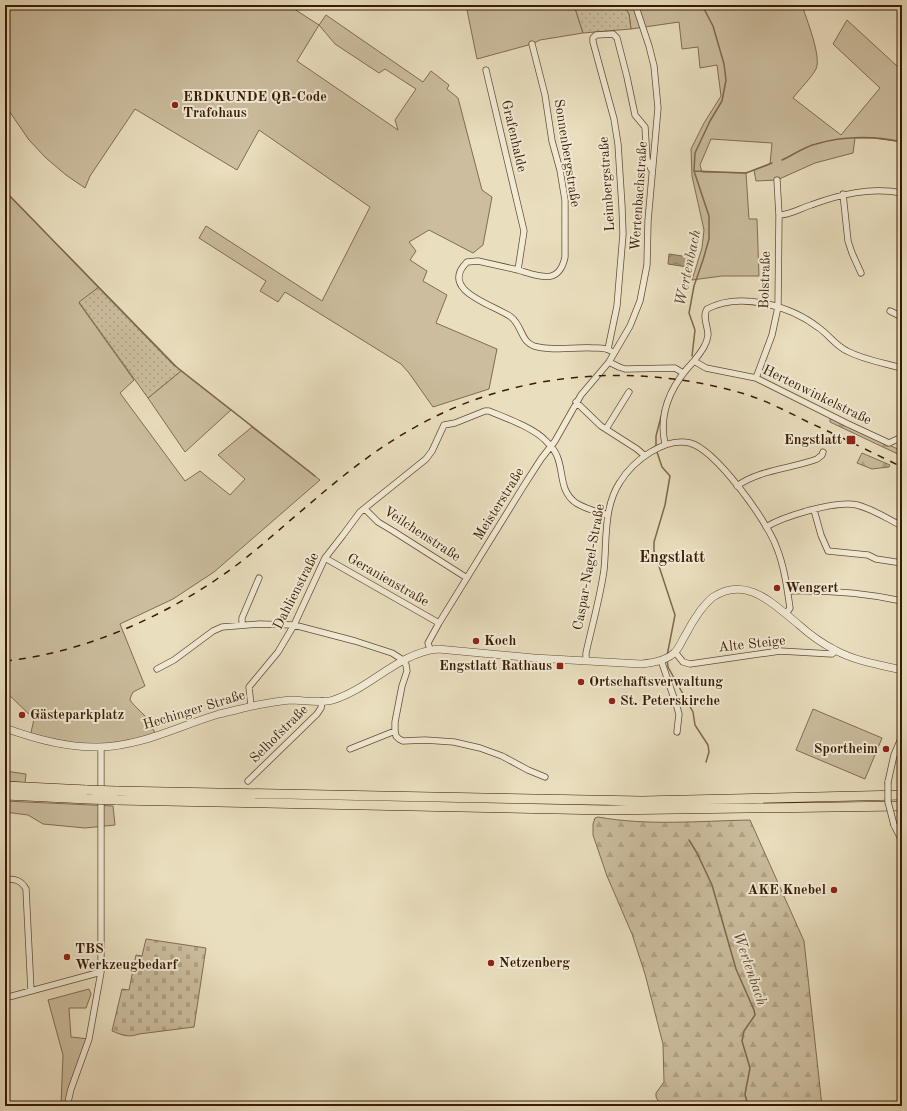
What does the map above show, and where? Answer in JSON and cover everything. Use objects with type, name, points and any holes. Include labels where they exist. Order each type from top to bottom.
[{"type":"highway","points":[[5,786],[87,795]]},
{"type":"highway","points":[[5,795],[87,795],[606,810],[902,806]]},
{"type":"highway","points":[[116,796],[642,801],[902,795]]},
{"type":"street","name":"Wertenbachstraße","points":[[598,375],[609,362],[633,319],[643,289],[647,265],[648,221],[658,98],[654,66],[637,7]]},
{"type":"street","name":"Leimbergstraße","points":[[608,349],[617,306],[619,286],[623,234],[622,207],[618,144],[614,119],[593,42],[593,38],[596,35],[613,34],[617,38],[635,115],[645,127],[647,159],[652,171]]},
{"type":"street","name":"Sonnenbergstraße","points":[[532,44],[545,94],[552,141],[560,170],[565,200],[566,257],[564,265],[560,271],[546,277],[478,261],[467,262],[461,270],[459,279],[468,293],[515,320],[525,340],[537,347],[580,347],[608,349],[614,353]]},
{"type":"street","name":"Grafenhalde","points":[[486,70],[524,231],[518,270]]},
{"type":"street","name":"Bolstraße","points":[[756,378],[772,335],[778,307],[779,215],[777,180]]},
{"type":"street","points":[[779,215],[787,214],[843,194],[872,191],[902,193]]},
{"type":"street","points":[[843,194],[848,241],[861,273]]},
{"type":"street","points":[[663,445],[662,431],[665,412],[672,390],[706,342],[708,335],[704,314],[707,309],[718,304],[750,302],[788,310],[819,328],[834,343],[854,355],[902,368]]},
{"type":"street","points":[[890,311],[902,317]]},
{"type":"street","name":"Hertenwinkelstraße","points":[[694,361],[706,368],[756,378],[889,443],[902,437]]},
{"type":"street","points":[[609,362],[619,368],[625,369],[675,368],[683,373]]},
{"type":"street","name":"Meisterstraße","points":[[430,650],[428,642],[439,623],[527,481],[551,446],[576,402],[598,375]]},
{"type":"street","points":[[606,429],[630,392]]},
{"type":"street","points":[[576,402],[606,429],[637,449],[645,456]]},
{"type":"street","name":"Dahlienstraße","points":[[251,706],[249,687],[278,652],[294,625],[325,558],[360,512],[426,459],[432,451],[444,425],[455,423],[486,410],[538,434],[551,446]]},
{"type":"street","name":"Caspar-Nagel-Straße","points":[[586,660],[586,653],[604,570],[608,515],[615,492],[620,482],[633,466],[645,456],[663,445],[682,442],[695,445],[710,455],[737,486],[776,544],[788,591],[790,608],[786,614]]},
{"type":"street","points":[[551,446],[558,456],[563,485],[569,496],[576,503],[608,515]]},
{"type":"street","points":[[737,486],[747,480],[817,459],[823,452]]},
{"type":"street","points":[[766,527],[783,519],[814,510],[843,504],[858,505],[902,526]]},
{"type":"street","name":"Veilchenstraße","points":[[365,509],[378,522],[467,578]]},
{"type":"street","points":[[814,510],[820,534],[828,551],[868,555],[876,559],[902,563]]},
{"type":"street","name":"Geranienstraße","points":[[325,558],[439,623]]},
{"type":"street","points":[[242,625],[242,618],[259,578]]},
{"type":"street","points":[[673,654],[691,624],[705,604],[712,598],[719,594],[735,590],[748,590],[764,596],[813,636],[836,651],[860,660],[902,670]]},
{"type":"street","points":[[788,591],[821,591],[860,594],[902,601]]},
{"type":"street","points":[[157,668],[174,660],[216,629],[222,627],[258,624],[294,625],[355,641],[392,653],[403,660],[406,665],[407,671],[396,714],[396,736],[403,741],[426,740],[454,742],[480,748],[502,756],[544,777]]},
{"type":"street","name":"Hechinger Straße","points":[[5,728],[30,737],[71,746],[101,747],[133,742],[157,736],[219,714],[251,706],[275,702],[332,700],[344,695],[403,660],[430,650],[456,649],[527,658],[641,664],[653,663],[673,654]]},
{"type":"street","name":"Alte Steige","points":[[673,654],[683,662],[690,664],[768,652],[832,654],[836,651]]},
{"type":"street","points":[[661,660],[677,706],[679,724],[677,732]]},
{"type":"street","name":"Selhofstraße","points":[[248,781],[316,714],[322,701]]},
{"type":"street","points":[[350,749],[395,731]]},
{"type":"street","points":[[902,736],[894,755],[888,782],[888,802],[894,824],[902,841]]},
{"type":"street","points":[[67,1106],[71,1089],[89,1039],[101,972],[101,747]]},
{"type":"street","points":[[5,879],[15,880],[23,884],[26,889],[30,991]]},
{"type":"street","points":[[5,998],[101,972]]},
{"type":"green space","points":[[5,5],[288,5],[319,25],[326,15],[423,82],[431,71],[449,85],[447,89],[458,98],[482,190],[492,197],[483,245],[473,253],[429,230],[409,242],[416,251],[410,260],[427,271],[423,281],[447,295],[436,323],[497,349],[489,389],[433,407],[401,364],[285,292],[278,302],[260,291],[266,281],[199,238],[206,226],[322,301],[370,207],[259,130],[237,170],[135,109],[90,176],[85,188],[66,175],[46,158],[29,140],[5,105]],"holes":[[[319,25],[335,44],[379,73],[385,69],[416,89],[395,120],[398,130],[297,61]]]},
{"type":"green space","points":[[466,5],[574,5],[583,33],[540,40],[532,44],[477,59]]},
{"type":"green space","points":[[574,5],[623,5],[629,14],[631,29],[583,33]]},
{"type":"green space","points":[[623,5],[802,5],[815,47],[817,63],[816,69],[809,80],[793,98],[841,135],[880,88],[833,44],[847,20],[897,66],[902,61],[902,142],[873,138],[855,138],[853,153],[815,163],[777,180],[756,181],[754,170],[770,164],[772,143],[711,139],[700,165],[702,172],[746,173],[749,219],[757,219],[759,276],[722,276],[692,280],[702,248],[704,230],[692,176],[691,149],[704,123],[721,96],[717,65],[700,68],[698,47],[682,49],[679,22],[631,29],[629,14]]},
{"type":"green space","points":[[5,191],[99,287],[79,303],[134,380],[120,393],[185,481],[200,471],[230,495],[245,479],[218,455],[252,427],[320,480],[214,572],[173,599],[120,624],[145,686],[133,692],[130,700],[146,717],[157,736],[101,747],[30,737],[34,719],[5,691]]},
{"type":"green space","points":[[99,287],[181,371],[148,398],[79,302]]},
{"type":"green space","points":[[181,371],[231,410],[185,452],[148,398]]},
{"type":"green space","points":[[830,418],[902,451],[902,456],[830,422]]},
{"type":"green space","points":[[862,453],[890,465],[889,467],[872,469],[857,463]]},
{"type":"green space","points":[[813,709],[882,738],[865,779],[796,750]]},
{"type":"green space","points":[[5,771],[26,774],[25,783],[5,781]]},
{"type":"green space","points":[[5,801],[113,806],[115,825],[85,828],[43,824],[28,815],[5,812]]},
{"type":"green space","points":[[598,817],[617,820],[655,822],[750,820],[804,941],[822,1106],[661,1106],[656,1097],[656,1093],[664,1082],[663,1044],[645,974],[632,934],[607,876],[593,835],[593,824],[595,818]]},
{"type":"green space","points":[[146,939],[206,948],[194,1027],[132,1036],[122,1035],[112,1031],[122,989],[129,990],[136,955],[142,956]]},
{"type":"green space","points":[[89,989],[91,994],[86,1008],[69,1008],[71,1037],[89,1039],[67,1106],[61,1106],[63,1055],[48,1000]]},
{"type":"water","points":[[669,254],[689,257],[687,267],[668,264]]},
{"type":"waterway","name":"Wertenbach","points":[[692,356],[695,330],[689,313],[694,286],[709,239],[709,216],[694,171],[695,153],[710,121],[722,101],[726,80],[724,64],[713,26],[702,5]]},
{"type":"waterway","points":[[782,160],[812,145],[837,139],[870,138],[902,142]]},
{"type":"waterway","points":[[694,171],[746,173],[772,163]]},
{"type":"waterway","points":[[5,191],[174,365],[315,476]]},
{"type":"waterway","name":"Wertenbach","points":[[656,446],[656,436],[663,409]]},
{"type":"waterway","name":"Wertenbach","points":[[657,452],[662,467],[670,476],[665,505],[654,542],[654,551],[675,615],[667,656]]},
{"type":"waterway","name":"Wertenbach","points":[[667,659],[668,667],[693,712],[695,725],[708,745],[709,752],[706,762]]},
{"type":"waterway","name":"Wertenbach","points":[[689,840],[697,853],[712,885],[736,969],[754,1010],[755,1015],[744,1031],[742,1041],[750,1068],[745,1094],[748,1106]]},
{"type":"railway","points":[[5,661],[33,657],[89,643],[116,633],[168,608],[229,571],[347,473],[389,443],[419,425],[457,407],[497,392],[538,383],[580,377],[623,375],[665,378],[707,385],[748,395],[778,407],[902,467]]},
{"type":"place","name":"ERDKUNDE QR-Code Trafohaus","points":[[175,105]]},
{"type":"place","name":"Engstlatt","points":[[851,440]]},
{"type":"place","name":"Wengert","points":[[777,588]]},
{"type":"place","name":"Koch","points":[[476,641]]},
{"type":"place","name":"Engstlatt Rathaus","points":[[560,666]]},
{"type":"place","name":"Ortschaftsverwaltung","points":[[581,682]]},
{"type":"place","name":"St. Peterskirche","points":[[612,701]]},
{"type":"place","name":"Gästeparkplatz","points":[[22,715]]},
{"type":"place","name":"Sportheim","points":[[886,749]]},
{"type":"place","name":"AKE Knebel","points":[[834,890]]},
{"type":"place","name":"TBS Werkzeugbedarf","points":[[67,957]]},
{"type":"place","name":"Netzenberg","points":[[491,963]]},
{"type":"district","name":"Engstlatt","points":[[672,558]]}]
